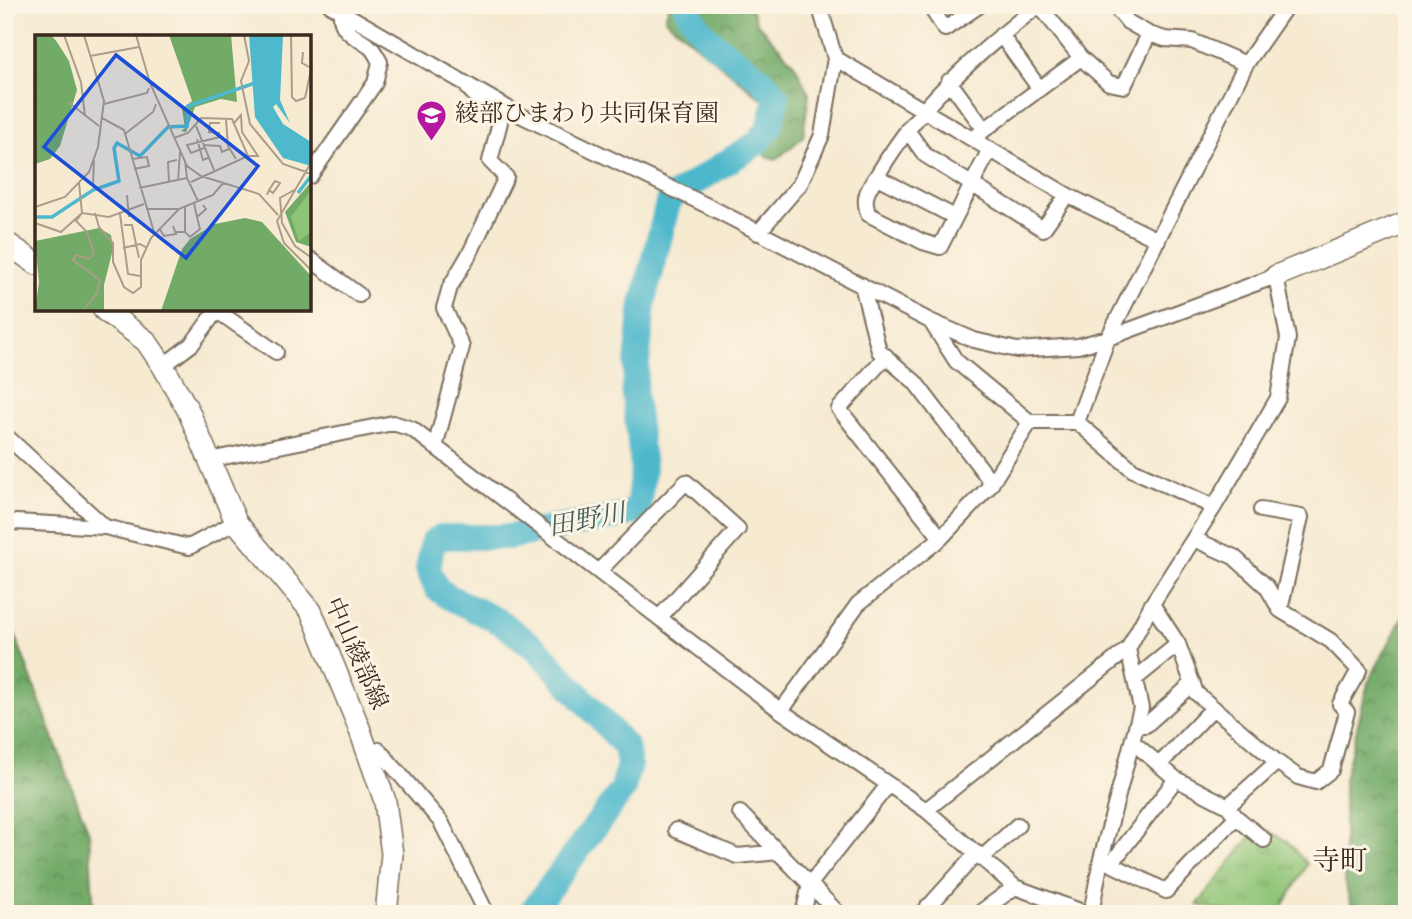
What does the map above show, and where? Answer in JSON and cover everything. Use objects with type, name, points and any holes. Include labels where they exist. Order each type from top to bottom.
[{"type":"main road","points":[[1276,276],[1407,222]]},
{"type":"main road","points":[[5,242],[35,263]]},
{"type":"main road","name":"中山綾部線","points":[[107,312],[146,341],[188,411],[236,522],[311,611],[385,801],[392,854],[386,914]]},
{"type":"street","points":[[758,233],[800,184],[821,135],[835,58],[818,5]]},
{"type":"street","points":[[929,5],[945,29],[980,5]]},
{"type":"street","points":[[990,149],[940,247],[923,242],[868,215],[865,197],[895,145],[923,110],[949,81],[1039,5],[1081,58],[1109,83],[1124,86],[1149,34]]},
{"type":"street","points":[[1114,5],[1128,22],[1149,34],[1166,39],[1192,41],[1246,64]]},
{"type":"street","points":[[1077,422],[1108,338],[1246,64],[1287,5]]},
{"type":"street","points":[[335,9],[518,114],[930,321],[974,340],[1017,350],[1078,346],[1108,338],[1276,276],[1288,338],[1278,398],[1214,507],[1152,604],[1128,649],[926,810]]},
{"type":"street","points":[[312,173],[374,83],[380,61],[372,48],[351,36],[335,9]]},
{"type":"street","points":[[1001,35],[1039,88]]},
{"type":"street","points":[[835,58],[1067,195],[1158,240]]},
{"type":"street","points":[[972,139],[1081,58]]},
{"type":"street","points":[[949,81],[984,129]]},
{"type":"street","points":[[435,447],[462,347],[444,308],[450,287],[471,251],[506,177],[490,161],[500,122],[462,82]]},
{"type":"street","points":[[907,130],[925,155],[1043,229],[1067,195]]},
{"type":"street","points":[[877,177],[955,217]]},
{"type":"street","points":[[312,260],[359,295]]},
{"type":"street","points":[[862,285],[879,351],[915,382],[992,483]]},
{"type":"street","points":[[163,366],[192,344],[215,312]]},
{"type":"street","points":[[219,312],[276,352]]},
{"type":"street","points":[[930,321],[956,360],[1030,422],[1077,422],[1133,470],[1214,507]]},
{"type":"street","points":[[886,356],[839,410],[941,538]]},
{"type":"street","points":[[781,711],[858,604],[941,538],[992,483],[1030,422]]},
{"type":"street","points":[[209,460],[393,423],[412,429],[781,711],[926,810],[1015,887],[1090,914],[1106,862],[1141,708],[1128,649]]},
{"type":"street","points":[[5,435],[105,527]]},
{"type":"street","points":[[599,571],[686,482],[738,529],[659,618]]},
{"type":"street","points":[[1261,510],[1301,517],[1280,610]]},
{"type":"street","points":[[5,523],[105,527],[189,547],[236,522]]},
{"type":"street","points":[[1152,604],[1178,644],[1196,693],[1298,777],[1316,782],[1331,770],[1347,712],[1340,704],[1359,670],[1331,641],[1280,610],[1267,587],[1234,557],[1194,539]]},
{"type":"street","points":[[1135,679],[1178,644]]},
{"type":"street","points":[[1138,725],[1146,725],[1193,683]]},
{"type":"street","points":[[1159,765],[1213,708]]},
{"type":"street","points":[[1133,743],[1176,779],[1232,812],[1264,840]]},
{"type":"street","points":[[369,755],[379,750],[441,822],[486,912]]},
{"type":"street","points":[[1106,862],[1166,891],[1277,762]]},
{"type":"street","points":[[1106,862],[1176,779]]},
{"type":"street","points":[[803,914],[810,884],[888,785]]},
{"type":"street","points":[[740,813],[839,914]]},
{"type":"street","points":[[930,911],[980,855],[1018,825]]},
{"type":"street","points":[[676,830],[737,856],[779,852]]},
{"type":"street","points":[[978,914],[1015,887]]},
{"type":"green space","points":[[669,5],[750,5],[756,22],[795,65],[809,94],[803,137],[777,159],[766,157],[763,147],[781,120],[763,100],[665,19]]},
{"type":"green space","points":[[5,608],[89,833],[94,914],[5,914]]},
{"type":"green space","points":[[1407,609],[1407,914],[1354,914],[1344,881],[1344,780],[1368,683]]},
{"type":"green space","points":[[1259,826],[1287,841],[1307,864],[1279,914],[1227,914],[1227,911],[1197,905]]},
{"type":"waterway","name":"田野川","points":[[530,914],[623,789],[629,764],[626,747],[537,649],[500,622],[437,589],[428,569],[433,542],[441,537],[508,537],[625,515],[638,510],[643,468],[634,393],[643,304],[669,199],[757,143],[769,128],[777,98],[755,74],[705,35],[694,22],[686,5]]},
{"type":"place","name":"綾部ひまわり共同保育園","points":[[432,142]]},
{"type":"district","name":"寺町","points":[[1340,863]]}]
